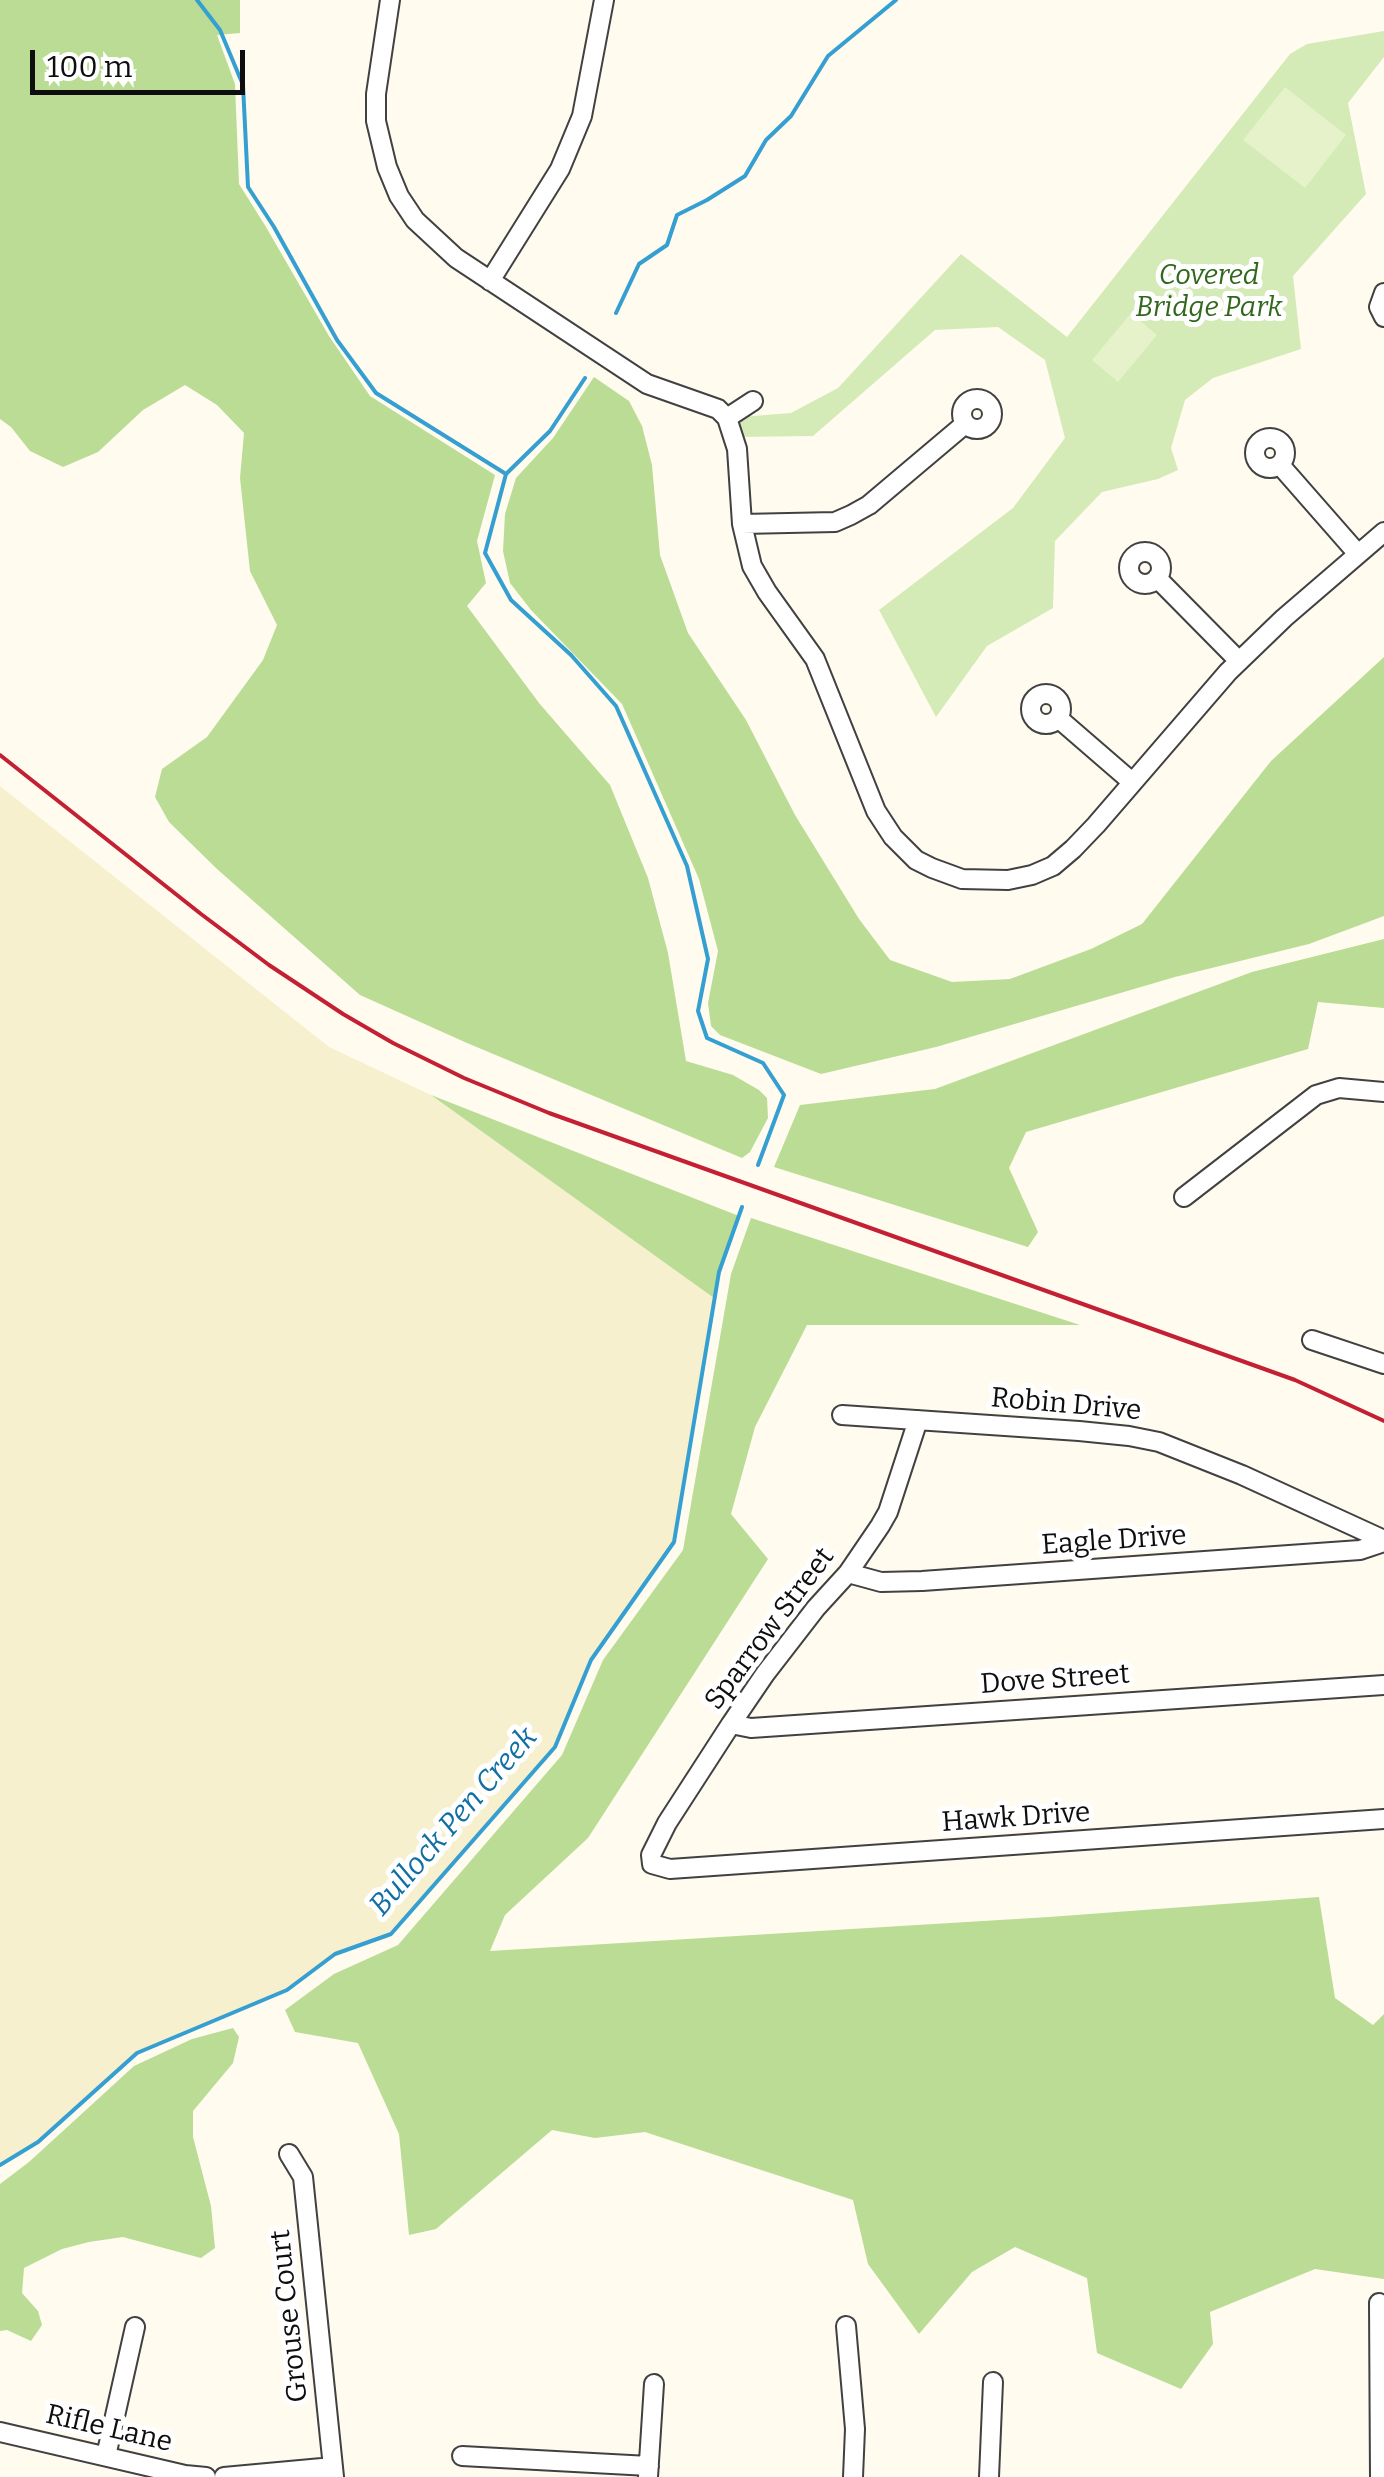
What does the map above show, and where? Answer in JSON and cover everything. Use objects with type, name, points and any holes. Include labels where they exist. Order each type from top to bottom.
[{"type":"street","points":[[390,0],[376,94],[376,121],[387,167],[400,196],[415,220],[456,258],[647,384],[718,410],[727,418],[737,449],[742,524],[752,566],[815,659],[876,811],[893,838],[916,860],[962,879],[1008,880],[1053,866],[1073,849],[1239,661],[1384,532]]},
{"type":"street","points":[[490,281],[560,169],[582,116],[604,0]]},
{"type":"street","points":[[1384,294],[1379,307],[1384,317]]},
{"type":"street","points":[[727,418],[753,401]]},
{"type":"street","points":[[742,524],[835,522],[851,516],[965,424]]},
{"type":"street","points":[[1280,465],[1358,554]]},
{"type":"street","points":[[1156,578],[1239,661]]},
{"type":"street","points":[[1058,718],[1132,782]]},
{"type":"street","points":[[1184,1197],[1316,1095],[1339,1088],[1384,1092]]},
{"type":"street","points":[[1312,1340],[1384,1364]]},
{"type":"street","name":"Robin Drive","points":[[842,1415],[1079,1431],[1159,1442],[1242,1474],[1384,1541]]},
{"type":"street","name":"Sparrow Street","points":[[652,1864],[651,1856],[667,1823],[731,1724],[816,1608],[848,1573],[888,1512],[918,1420]]},
{"type":"street","name":"Eagle Drive","points":[[848,1573],[880,1582],[922,1581],[1360,1550],[1384,1541]]},
{"type":"street","name":"Dove Street","points":[[731,1724],[751,1728],[1384,1685]]},
{"type":"street","name":"Hawk Drive","points":[[652,1864],[670,1869],[1384,1819]]},
{"type":"street","name":"Grouse Court","points":[[289,2154],[303,2177],[333,2472]]},
{"type":"street","points":[[1379,2303],[1380,2477]]},
{"type":"street","points":[[846,2326],[855,2429],[853,2477]]},
{"type":"street","points":[[106,2456],[135,2327]]},
{"type":"street","points":[[989,2477],[993,2382]]},
{"type":"street","points":[[462,2456],[649,2472],[654,2384]]},
{"type":"street","name":"Rifle Lane","points":[[0,2432],[206,2477]]},
{"type":"street","points":[[224,2477],[333,2472]]},
{"type":"shaded area","points":[[0,786],[329,1047],[431,1095],[714,1298],[674,1542],[591,1660],[555,1747],[391,1934],[335,1954],[287,1990],[137,2053],[38,2142],[0,2165]]},
{"type":"green space","points":[[0,0],[240,0],[240,33],[217,35],[235,84],[239,184],[329,336],[370,396],[495,475],[477,541],[486,583],[467,606],[539,703],[610,785],[648,878],[668,953],[686,1061],[733,1075],[767,1098],[768,1118],[750,1152],[742,1158],[360,995],[169,822],[155,797],[162,769],[207,737],[263,660],[277,625],[250,571],[240,478],[244,433],[217,405],[185,385],[143,410],[98,452],[63,467],[30,451],[0,419]]},
{"type":"green space","name":"Covered Bridge Park","points":[[1384,31],[1384,57],[1348,103],[1366,194],[1293,276],[1301,349],[1213,378],[1185,400],[1171,448],[1178,470],[1158,479],[1102,492],[1055,541],[1053,608],[987,646],[936,717],[879,610],[1013,508],[1065,438],[1045,360],[998,327],[935,330],[813,436],[734,437],[727,418],[791,413],[838,388],[961,254],[1067,337],[1290,54],[1307,44]]},
{"type":"green space","points":[[1285,87],[1346,135],[1305,188],[1243,140]]},
{"type":"green space","points":[[1131,313],[1157,335],[1118,382],[1092,360]]},
{"type":"green space","points":[[594,377],[629,401],[642,426],[652,465],[660,555],[688,633],[746,720],[795,815],[859,919],[890,960],[952,982],[1010,979],[1091,949],[1142,924],[1271,761],[1384,657],[1384,916],[1309,944],[1175,977],[936,1047],[821,1074],[720,1035],[711,1026],[708,1003],[718,951],[699,879],[622,704],[510,583],[503,551],[505,514],[516,478],[553,438]]},
{"type":"green space","points":[[1384,939],[1384,1008],[1318,1002],[1308,1049],[1026,1132],[1009,1168],[1038,1232],[1028,1247],[774,1167],[800,1105],[935,1089],[1252,972]]},
{"type":"green space","points":[[431,1095],[739,1216],[714,1298]]},
{"type":"green space","points":[[751,1218],[1080,1325],[807,1325],[755,1427],[731,1514],[768,1559],[588,1838],[505,1915],[490,1951],[1319,1897],[1335,1998],[1373,2025],[1384,2014],[1384,2279],[1315,2269],[1210,2312],[1213,2344],[1181,2389],[1097,2353],[1087,2278],[1015,2247],[972,2272],[919,2334],[868,2264],[853,2200],[645,2132],[595,2138],[552,2130],[436,2229],[409,2235],[399,2134],[358,2043],[295,2032],[285,2010],[334,1974],[398,1945],[562,1755],[603,1660],[683,1550],[731,1274]]},
{"type":"green space","points":[[233,2028],[239,2037],[233,2063],[193,2111],[193,2137],[211,2206],[215,2248],[201,2258],[123,2237],[62,2249],[24,2268],[22,2293],[38,2311],[42,2325],[31,2341],[7,2330],[0,2331],[0,2184],[134,2066],[192,2039]]},
{"type":"waterway","points":[[197,0],[220,30],[243,85],[248,187],[337,340],[376,393],[506,474],[485,553],[511,600],[571,655],[616,706],[687,866],[708,959],[698,1011],[707,1038],[763,1063],[784,1095],[758,1165]]},
{"type":"waterway","points":[[616,313],[639,264],[667,245],[677,215],[745,176],[766,140],[791,116],[828,56],[896,0]]},
{"type":"waterway","points":[[506,474],[550,431],[585,378]]},
{"type":"waterway","name":"Bullock Pen Creek","points":[[0,2165],[38,2142],[137,2053],[287,1990],[335,1954],[391,1934],[555,1747],[591,1660],[674,1542],[719,1272],[742,1207]]},
{"type":"railway","points":[[0,755],[269,965],[393,1043],[464,1078],[549,1113],[1295,1380],[1384,1421]]}]
